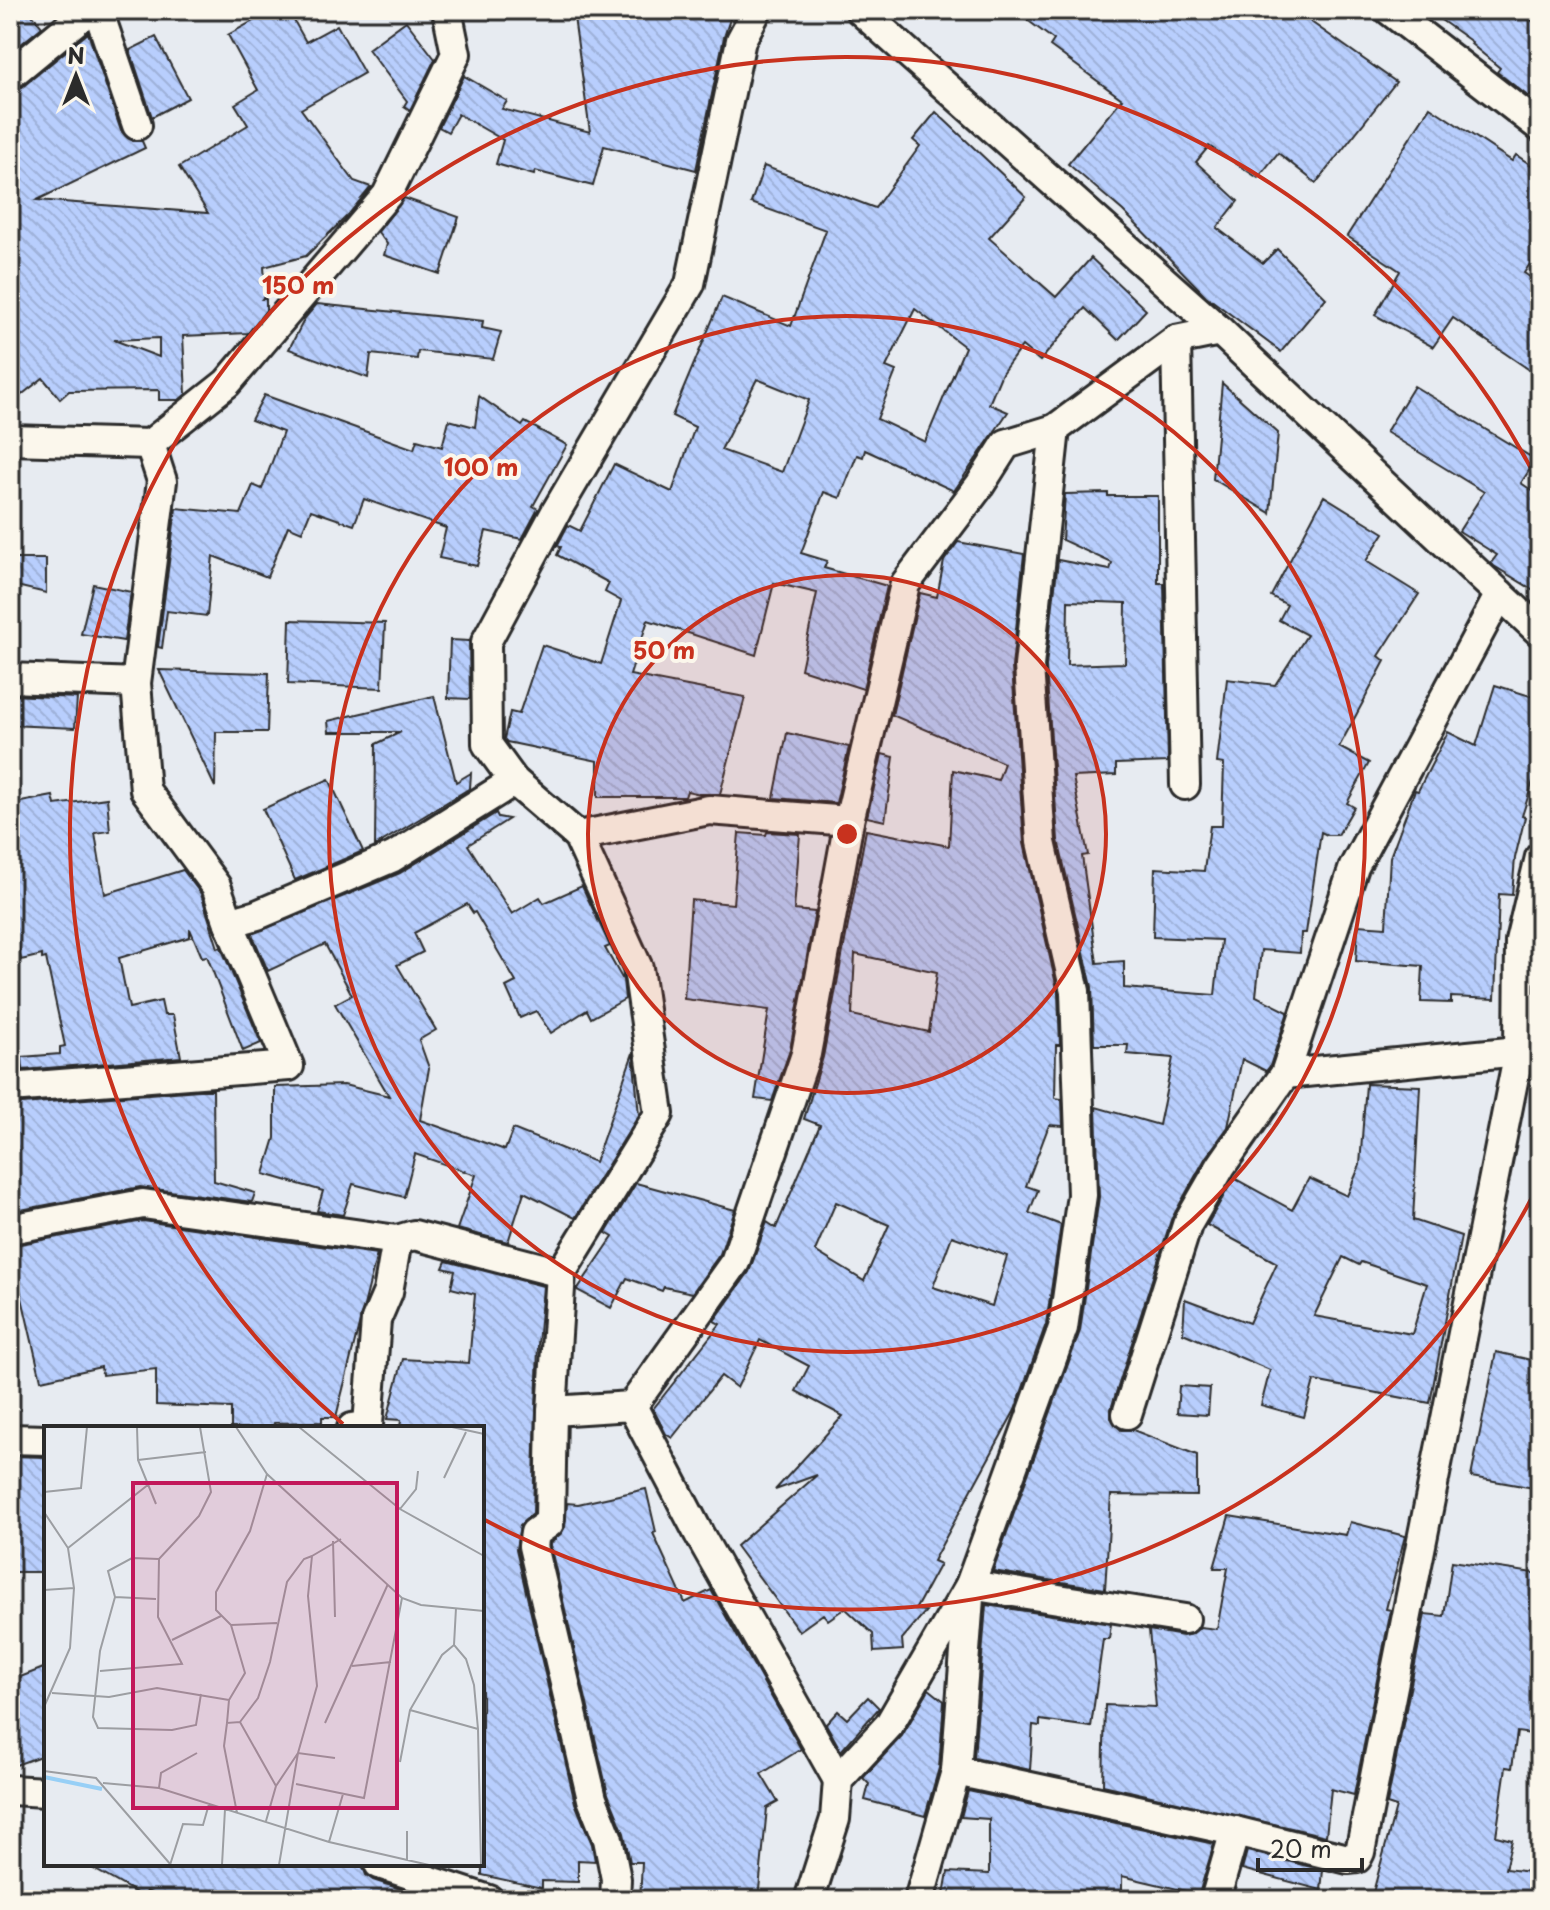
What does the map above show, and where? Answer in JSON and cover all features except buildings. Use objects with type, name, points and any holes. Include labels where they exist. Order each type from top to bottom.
[{"type":"street","points":[[10,75],[89,10]]},
{"type":"street","points":[[98,10],[137,125]]},
{"type":"street","points":[[10,440],[150,444],[227,383],[387,195],[456,54],[447,10]]},
{"type":"street","points":[[615,1900],[616,1879],[608,1839],[592,1799],[533,1546],[535,1533],[549,1523],[550,1518],[552,1411],[561,1273],[659,1114],[638,968],[578,836],[514,781],[487,744],[486,642],[557,510],[690,284],[741,40],[757,10]]},
{"type":"street","points":[[860,10],[1220,331],[1540,632]]},
{"type":"street","points":[[1389,10],[1540,127]]},
{"type":"street","points":[[632,1406],[735,1262],[806,1054],[849,821],[905,584],[980,485],[1006,444],[1055,429],[1176,340],[1220,331]]},
{"type":"street","points":[[1176,340],[1185,785]]},
{"type":"street","points":[[838,1780],[889,1725],[970,1585],[1063,1328],[1082,1195],[1075,991],[1041,842],[1029,666],[1055,429]]},
{"type":"street","points":[[10,1088],[289,1066],[216,886],[145,790],[136,683],[162,481],[150,444]]},
{"type":"street","points":[[1127,1414],[1187,1225],[1221,1166],[1285,1074],[1354,867],[1500,594]]},
{"type":"street","points":[[10,678],[136,683]]},
{"type":"street","points":[[229,923],[257,915],[393,857],[514,781]]},
{"type":"street","points":[[578,836],[709,810],[849,821]]},
{"type":"street","points":[[956,1771],[1235,1831],[1348,1859],[1357,1858],[1519,1051],[1520,941],[1540,857]]},
{"type":"street","points":[[1285,1074],[1519,1051]]},
{"type":"street","points":[[10,1229],[143,1204],[397,1240],[414,1235],[561,1273]]},
{"type":"street","points":[[363,1426],[368,1425],[376,1320],[388,1292],[397,1240]]},
{"type":"street","points":[[552,1411],[632,1406]]},
{"type":"street","points":[[632,1406],[699,1534],[838,1780],[835,1819],[809,1900]]},
{"type":"street","points":[[10,1439],[44,1440]]},
{"type":"street","points":[[970,1585],[1185,1619]]},
{"type":"street","points":[[919,1900],[956,1771],[970,1585]]},
{"type":"street","points":[[10,1790],[44,1792]]},
{"type":"street","points":[[1215,1900],[1235,1831]]},
{"type":"street","points":[[384,1866],[446,1892],[489,1900]]}]
